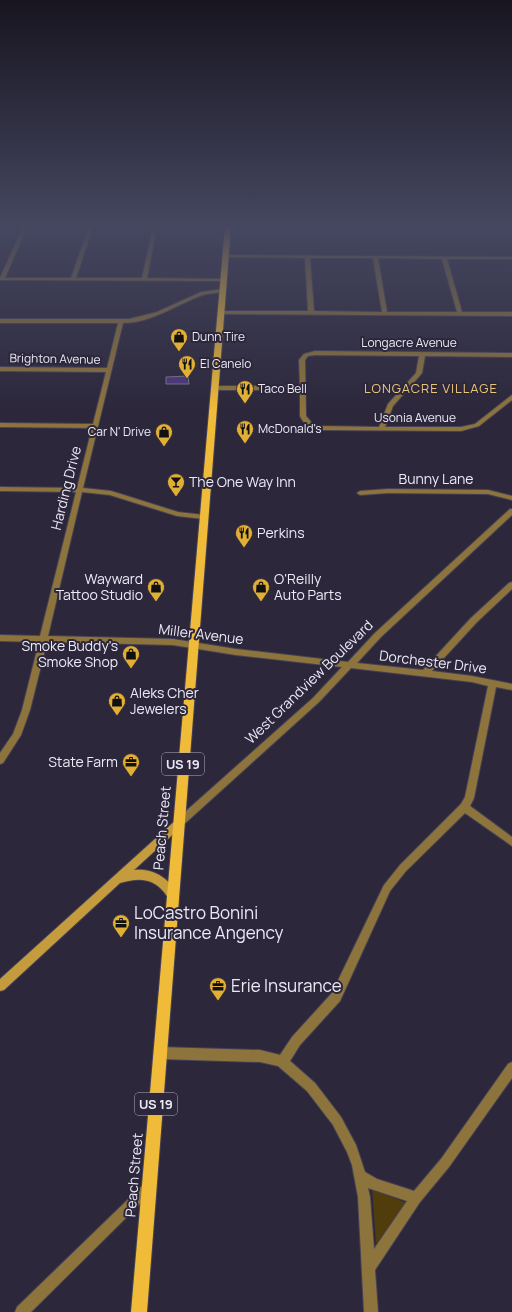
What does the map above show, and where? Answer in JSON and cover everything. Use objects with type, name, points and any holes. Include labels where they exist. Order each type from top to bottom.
[{"type":"main road","name":"Peach Street","points":[[139,1312],[223,291]]},
{"type":"street","points":[[309,288],[311,312]]},
{"type":"street","points":[[381,288],[385,313]]},
{"type":"street","points":[[453,288],[460,314]]},
{"type":"street","points":[[0,321],[121,321],[137,319],[159,313],[203,293],[223,291]]},
{"type":"street","points":[[221,312],[512,314]]},
{"type":"street","name":"Harding Drive","points":[[0,760],[17,735],[26,710],[121,321]]},
{"type":"street","name":"Longacre Avenue","points":[[302,388],[302,360],[306,355],[315,353],[512,355]]},
{"type":"street","points":[[381,429],[390,405],[418,373],[422,355]]},
{"type":"street","name":"Brighton Avenue","points":[[0,369],[109,370]]},
{"type":"street","points":[[214,388],[302,388]]},
{"type":"street","name":"Usonia Avenue","points":[[302,388],[303,416],[306,422],[309,425],[326,429],[452,430],[470,427],[483,421],[512,397]]},
{"type":"street","points":[[0,425],[95,426]]},
{"type":"street","points":[[0,489],[79,490],[111,494],[171,513],[204,517]]},
{"type":"street","name":"Bunny Lane","points":[[360,493],[388,491],[488,492],[512,498]]},
{"type":"street","name":"West Grandview Boulevard","points":[[0,986],[316,700],[378,635],[512,511]]},
{"type":"street","points":[[424,674],[474,620],[512,585]]},
{"type":"street","name":"Miller Avenue","points":[[0,638],[173,642],[236,652],[349,664]]},
{"type":"street","name":"Dorchester Drive","points":[[349,664],[493,683],[512,687]]},
{"type":"street","points":[[282,1062],[296,1041],[336,997],[387,888],[403,868],[464,807],[469,798],[493,683]]},
{"type":"street","points":[[464,807],[512,842]]},
{"type":"street","points":[[116,880],[136,874],[149,875],[161,881],[173,896]]},
{"type":"street","points":[[160,1053],[260,1056],[274,1059],[282,1062],[290,1068],[311,1087],[337,1121],[352,1149],[361,1176],[364,1197],[371,1312]]},
{"type":"street","points":[[368,1268],[416,1198],[445,1163],[512,1068]]},
{"type":"street","points":[[361,1176],[374,1184],[416,1198]]},
{"type":"street","points":[[22,1312],[149,1187]]},
{"type":"shaded area","points":[[372,1188],[406,1203],[384,1238],[376,1243]]},
{"type":"building","points":[[188,376],[189,384],[166,384],[166,377]]},
{"type":"place","name":"Dunn Tire","points":[[179,352]]},
{"type":"place","name":"El Canelo","points":[[187,379]]},
{"type":"place","name":"Taco Bell","points":[[245,404]]},
{"type":"place","name":"McDonald's","points":[[245,444]]},
{"type":"place","name":"Car N' Drive","points":[[164,447]]},
{"type":"place","name":"The One Way Inn","points":[[176,497]]},
{"type":"place","name":"Perkins","points":[[244,548]]},
{"type":"place","name":"Wayward Tattoo Studio","points":[[156,602]]},
{"type":"place","name":"O'Reilly Auto Parts","points":[[261,602]]},
{"type":"place","name":"Smoke Buddy's Smoke Shop","points":[[131,669]]},
{"type":"place","name":"Aleks Cher Jewelers","points":[[117,716]]},
{"type":"place","name":"State Farm","points":[[131,777]]},
{"type":"place","name":"LoCastro Bonini Insurance Angency","points":[[121,938]]},
{"type":"place","name":"Erie Insurance","points":[[218,1001]]},
{"type":"district","name":"LONGACRE VILLAGE","points":[[431,388]]}]
